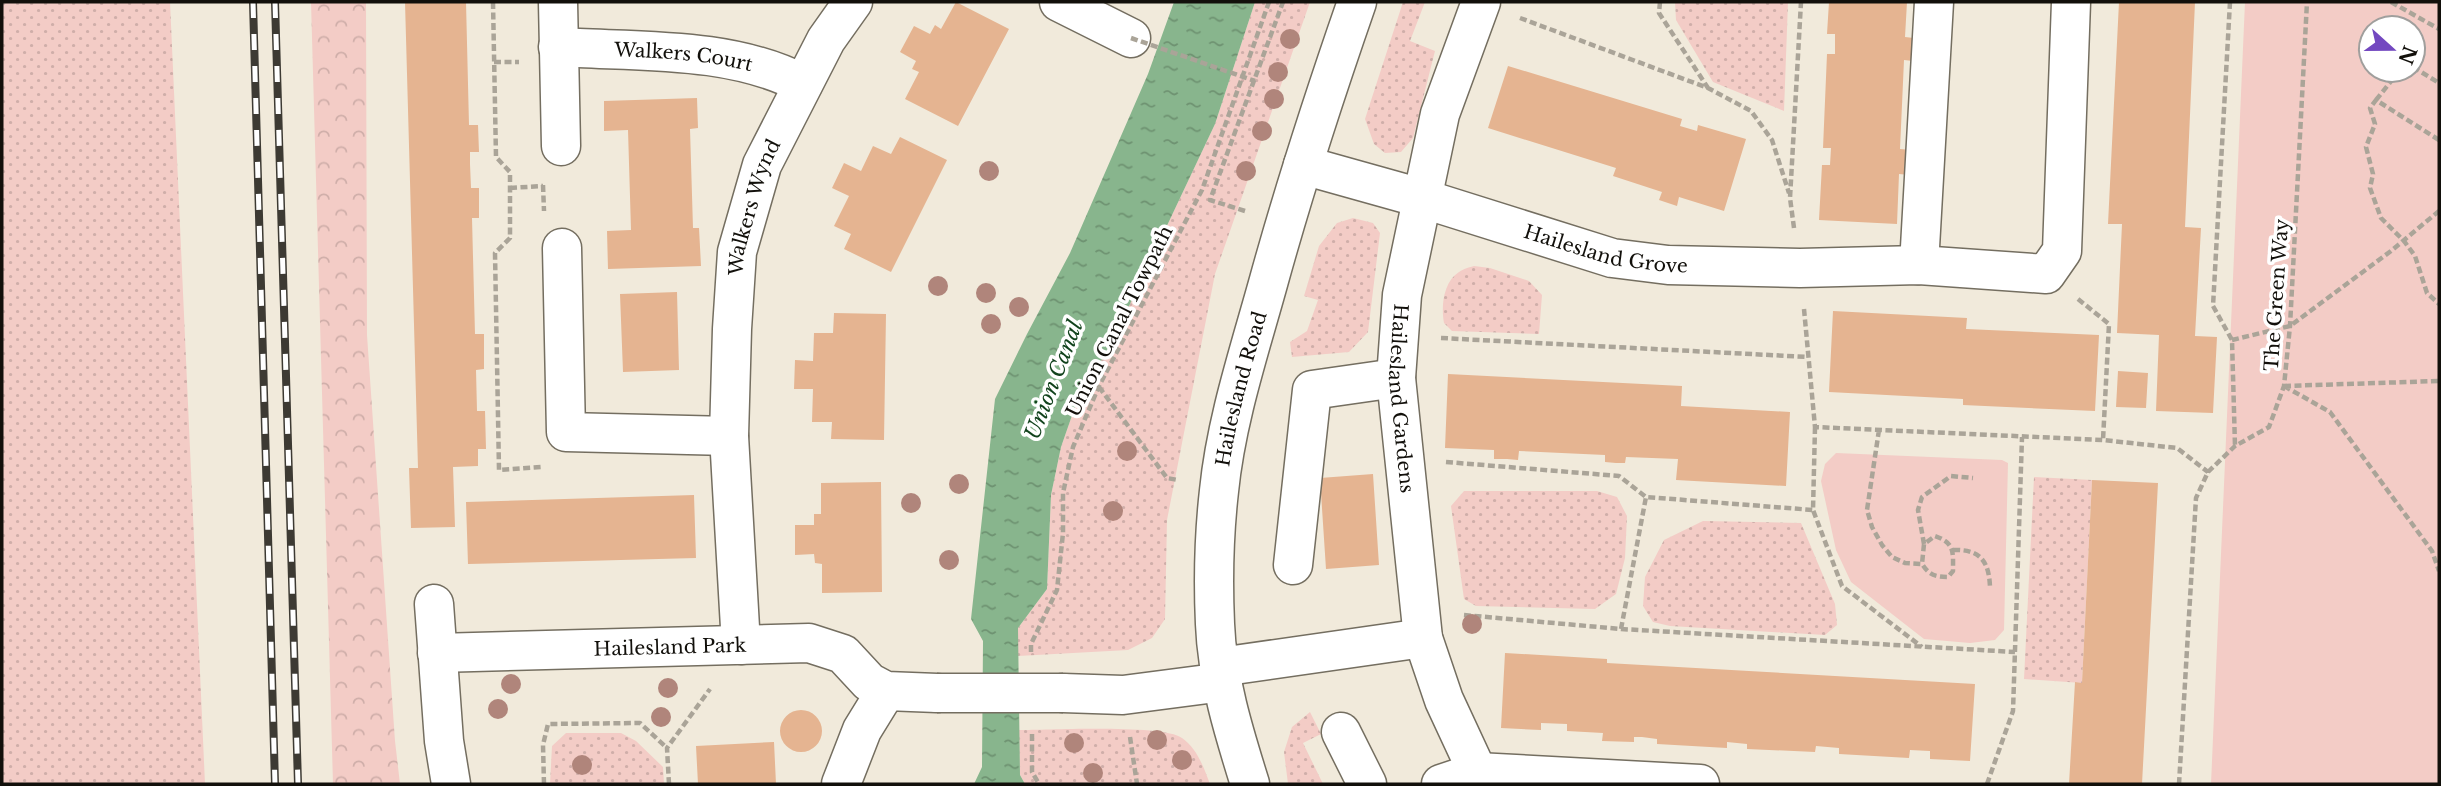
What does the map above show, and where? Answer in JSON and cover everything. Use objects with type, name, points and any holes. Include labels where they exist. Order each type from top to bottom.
[{"type":"street","points":[[558,2],[561,146]]},
{"type":"street","name":"Walkers Wynd","points":[[741,646],[729,436],[737,252],[762,165],[826,40],[853,2]]},
{"type":"street","points":[[1059,2],[1131,38]]},
{"type":"street","name":"Hailesland Road","points":[[1250,784],[1235,738],[1215,627],[1214,579],[1219,490],[1241,380],[1285,224],[1357,2]]},
{"type":"street","name":"Hailesland Gardens","points":[[1480,2],[1440,114],[1421,198],[1402,295],[1396,378],[1422,625],[1444,700],[1480,778]]},
{"type":"street","points":[[1919,265],[1934,2]]},
{"type":"street","points":[[2046,274],[2062,251],[2071,2]]},
{"type":"street","name":"Walkers Court","points":[[558,47],[705,55],[757,65],[803,84]]},
{"type":"street","name":"Hailesland Grove","points":[[1303,165],[1421,198],[1612,258],[1668,265],[1800,268],[1919,265],[2046,274]]},
{"type":"street","points":[[562,248],[566,432],[729,436]]},
{"type":"street","points":[[1293,565],[1312,390],[1396,378]]},
{"type":"street","points":[[434,604],[444,741],[451,784]]},
{"type":"street","points":[[841,784],[862,730],[886,691],[1123,695],[1222,675],[1422,625]]},
{"type":"street","name":"Hailesland Park","points":[[437,653],[809,643],[843,654],[869,682],[886,691]]},
{"type":"street","points":[[1341,732],[1367,784]]},
{"type":"street","points":[[1441,784],[1480,778],[1700,784]]},
{"type":"path","points":[[494,2],[496,157],[510,172],[510,238],[495,253],[499,470],[541,469],[566,432]]},
{"type":"path","name":"Union Canal Towpath","points":[[1031,657],[1031,645],[1057,590],[1063,533],[1063,493],[1073,447],[1098,386],[1202,191],[1269,2]]},
{"type":"path","points":[[1283,2],[1210,200],[1285,224]]},
{"type":"path","points":[[1480,2],[1708,88],[1751,111],[1772,140],[1790,198],[1800,268],[1815,427],[1813,510],[1842,586],[1923,648]]},
{"type":"path","points":[[1660,2],[1659,13],[1708,88]]},
{"type":"path","points":[[1790,198],[1801,2]]},
{"type":"path","points":[[2230,2],[2213,306],[2232,340],[2235,446]]},
{"type":"path","name":"The Green Way","points":[[2306,2],[2290,326],[2284,386],[2330,412],[2432,551],[2439,571]]},
{"type":"path","points":[[2391,2],[2439,29]]},
{"type":"path","points":[[1131,38],[1255,81]]},
{"type":"path","points":[[2389,84],[2370,108],[2375,124],[2366,147],[2373,174],[2370,188],[2381,218],[2404,240],[2415,256],[2427,293],[2439,304]]},
{"type":"path","points":[[2376,100],[2439,140]]},
{"type":"path","points":[[561,146],[543,186],[545,221],[562,248]]},
{"type":"path","points":[[510,188],[543,186]]},
{"type":"path","points":[[2232,340],[2290,326],[2439,211]]},
{"type":"path","points":[[2046,274],[2109,324],[2103,440]]},
{"type":"path","points":[[1398,335],[1808,357]]},
{"type":"path","points":[[2179,784],[2196,498],[2208,472],[2235,446],[2269,427],[2284,386],[2439,380]]},
{"type":"path","points":[[1098,386],[1167,478],[1219,490]]},
{"type":"path","points":[[1815,427],[2103,440],[2177,448],[2208,472]]},
{"type":"path","points":[[1879,430],[1867,510],[1872,527],[1881,545],[1892,558],[1905,563],[1922,564]]},
{"type":"path","points":[[1987,784],[2013,711],[2022,437]]},
{"type":"path","points":[[1404,459],[1619,476],[1646,497],[1813,510]]},
{"type":"path","points":[[1924,544],[1935,536],[1946,540],[1953,550],[1953,571],[1948,577],[1928,573],[1922,564],[1924,544],[1918,510],[1922,497],[1951,476],[1973,478]]},
{"type":"path","points":[[1621,629],[1646,497]]},
{"type":"path","points":[[1953,550],[1974,552],[1982,559],[1988,567],[1990,587]]},
{"type":"path","points":[[1422,625],[1621,629],[2015,652]]},
{"type":"path","points":[[669,784],[667,748],[741,646]]},
{"type":"path","points":[[1032,721],[1032,772],[1039,784]]},
{"type":"path","points":[[544,784],[542,745],[548,724],[640,723],[667,748]]},
{"type":"green space","points":[[2,2],[170,2],[205,784],[2,784]]},
{"type":"green space","points":[[311,2],[366,2],[367,335],[400,784],[333,784]]},
{"type":"green space","points":[[1255,2],[1310,2],[1215,274],[1167,520],[1165,619],[1152,638],[1128,650],[1018,656],[1018,628],[1047,589],[1051,495],[1061,447],[1076,404],[1113,340],[1215,124]]},
{"type":"green space","points":[[1403,2],[1425,2],[1410,41],[1435,51],[1413,138],[1401,152],[1385,153],[1374,144],[1365,119]]},
{"type":"green space","points":[[1675,2],[1788,2],[1784,111],[1713,82],[1676,20]]},
{"type":"green space","points":[[2245,2],[2439,2],[2439,784],[2211,784]]},
{"type":"green space","points":[[1353,218],[1373,223],[1380,233],[1368,332],[1349,352],[1292,357],[1290,342],[1307,331],[1318,300],[1304,296],[1319,246],[1337,223]]},
{"type":"green space","points":[[1474,266],[1490,268],[1529,281],[1542,295],[1539,334],[1452,331],[1444,323],[1443,302],[1449,282],[1461,271]]},
{"type":"green space","points":[[1836,453],[2002,460],[2008,463],[2004,630],[1995,640],[1970,643],[1924,639],[1851,582],[1836,550],[1821,481],[1825,464]]},
{"type":"green space","points":[[2034,477],[2092,480],[2082,683],[2024,679]]},
{"type":"green space","points":[[1464,491],[1597,491],[1617,497],[1627,516],[1625,558],[1616,594],[1595,609],[1476,606],[1464,599],[1451,506]]},
{"type":"green space","points":[[1703,521],[1801,523],[1835,604],[1837,625],[1825,635],[1670,626],[1653,622],[1643,606],[1645,577],[1664,540]]},
{"type":"green space","points":[[1310,712],[1321,734],[1303,743],[1323,784],[1288,784],[1284,752],[1292,727]]},
{"type":"green space","points":[[1130,729],[1171,734],[1182,738],[1192,747],[1210,784],[1025,784],[1020,775],[1019,730]]},
{"type":"green space","points":[[566,733],[621,733],[636,741],[663,767],[664,784],[550,784],[552,746]]},
{"type":"water","name":"Union Canal","points":[[1174,2],[1255,2],[1215,124],[1113,340],[1076,404],[1061,447],[1051,495],[1047,589],[1018,628],[1020,775],[1025,784],[974,784],[982,767],[983,641],[971,619],[995,399],[1070,253],[1148,74]]},
{"type":"building","points":[[405,2],[466,2],[469,125],[478,125],[479,152],[470,152],[470,164],[471,188],[479,188],[479,218],[472,218],[475,334],[484,334],[484,369],[476,370],[477,411],[485,411],[486,449],[478,449],[478,466],[453,467],[455,527],[411,528],[409,468],[418,468]]},
{"type":"building","points":[[956,2],[1009,29],[958,126],[905,99],[919,72],[912,69],[916,61],[900,52],[914,26],[930,34],[935,25],[941,29]]},
{"type":"building","points":[[1829,2],[1907,2],[1905,37],[1914,38],[1913,61],[1904,60],[1900,149],[1912,150],[1910,175],[1899,174],[1897,224],[1819,220],[1822,165],[1830,165],[1831,148],[1823,148],[1827,54],[1835,54],[1835,34],[1827,34]]},
{"type":"building","points":[[2119,2],[2195,2],[2185,227],[2201,228],[2195,336],[2217,337],[2213,413],[2156,411],[2159,335],[2117,333],[2122,224],[2108,224]]},
{"type":"building","points":[[1508,66],[1682,119],[1680,126],[1697,131],[1698,125],[1746,139],[1724,211],[1679,197],[1677,206],[1659,200],[1662,192],[1613,176],[1616,168],[1488,128]]},
{"type":"building","points":[[697,98],[698,128],[690,129],[693,228],[699,228],[701,266],[608,269],[607,231],[631,230],[628,130],[604,131],[604,101]]},
{"type":"building","points":[[900,137],[947,160],[891,272],[844,249],[851,234],[834,226],[849,196],[832,188],[844,163],[861,171],[873,146],[891,154]]},
{"type":"building","points":[[677,292],[679,370],[623,372],[620,294]]},
{"type":"building","points":[[1833,311],[1967,318],[1966,329],[2099,335],[2095,411],[1963,405],[1963,399],[1829,392]]},
{"type":"building","points":[[834,313],[886,314],[884,440],[831,439],[832,422],[812,422],[813,389],[794,389],[795,360],[813,361],[814,333],[833,333]]},
{"type":"building","points":[[2118,371],[2148,373],[2146,408],[2116,407]]},
{"type":"building","points":[[1448,374],[1682,386],[1681,406],[1790,412],[1786,486],[1676,480],[1678,459],[1626,457],[1625,463],[1616,463],[1605,462],[1605,455],[1519,451],[1518,460],[1494,459],[1494,450],[1445,448]]},
{"type":"building","points":[[1373,474],[1379,565],[1326,569],[1320,478]]},
{"type":"building","points":[[2092,480],[2158,483],[2142,784],[2069,784],[2075,682],[2082,683]]},
{"type":"building","points":[[881,482],[882,592],[822,593],[822,564],[815,563],[814,554],[795,555],[795,525],[814,525],[814,514],[821,514],[821,483]]},
{"type":"building","points":[[694,495],[696,558],[468,564],[466,502]]},
{"type":"building","points":[[1505,653],[1607,659],[1607,663],[1975,684],[1970,761],[1930,759],[1930,751],[1910,750],[1909,758],[1839,754],[1839,748],[1816,746],[1815,752],[1747,749],[1747,744],[1727,742],[1727,748],[1657,744],[1657,739],[1642,737],[1634,737],[1634,742],[1602,741],[1603,733],[1567,731],[1567,724],[1541,723],[1541,730],[1501,728]]},
{"type":"building","points":[[801,710],[816,716],[822,731],[816,746],[801,752],[786,746],[780,731],[786,716]]},
{"type":"building","points":[[774,742],[776,784],[698,784],[696,746]]},
{"type":"railway","points":[[253,2],[275,784]]},
{"type":"railway","points":[[275,2],[298,784]]}]
